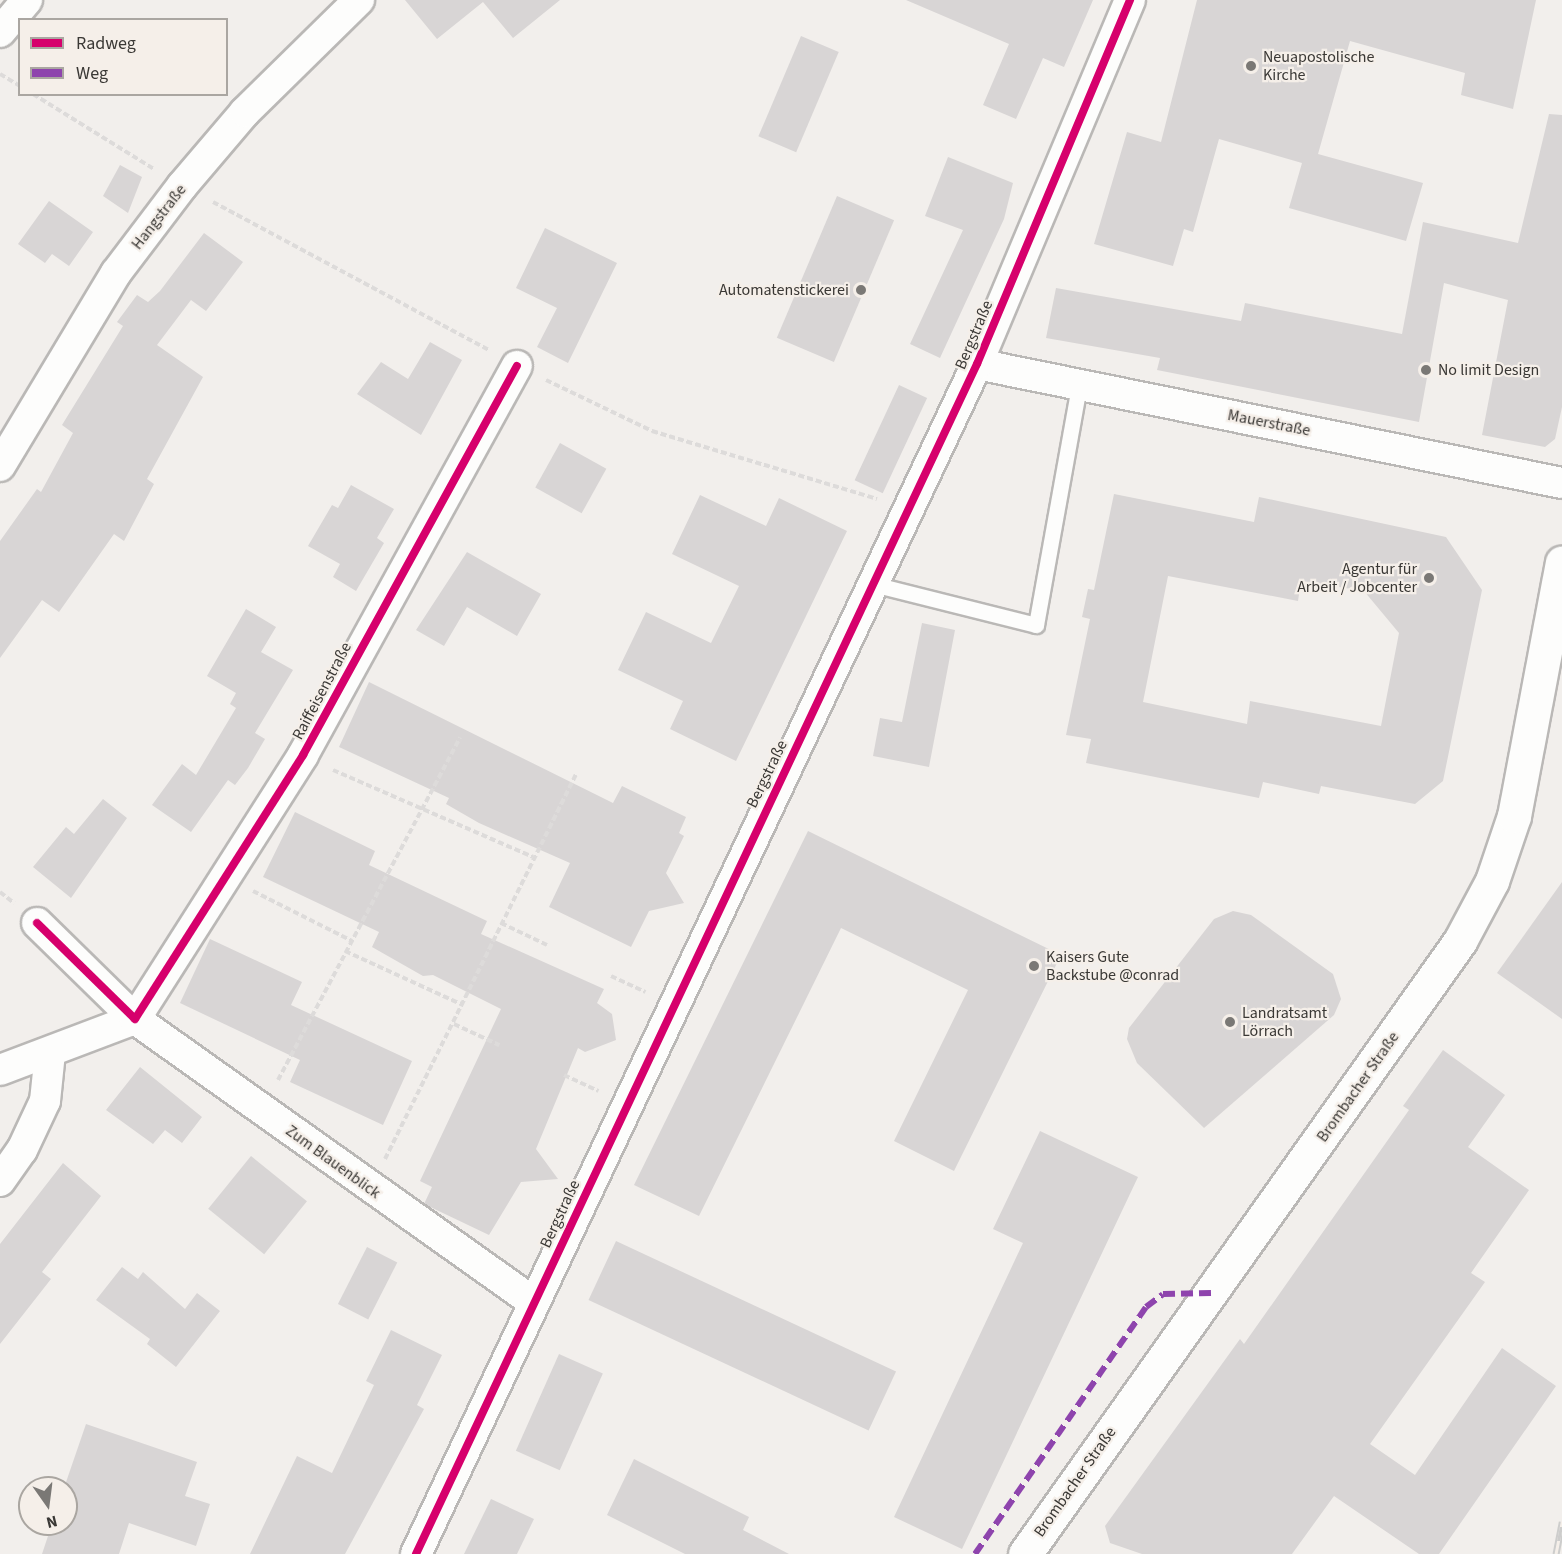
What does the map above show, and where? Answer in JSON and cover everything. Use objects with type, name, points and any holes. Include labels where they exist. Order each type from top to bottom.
[{"type":"main road","name":"Brombacher Straße","points":[[1025,1554],[1460,941],[1492,881],[1514,816],[1562,562]]},
{"type":"street","points":[[0,32],[27,0]]},
{"type":"street","name":"Hangstraße","points":[[0,466],[116,273],[182,186],[245,111],[360,0]]},
{"type":"street","name":"Bergstraße","points":[[416,1554],[672,1005],[977,364],[1130,0]]},
{"type":"street","name":"Mauerstraße","points":[[977,364],[1562,483]]},
{"type":"street","name":"Raiffeisenstraße","points":[[135,1019],[303,755],[517,366]]},
{"type":"street","name":"Zum Blauenblick","points":[[37,922],[135,1019],[370,1189],[533,1302]]},
{"type":"street","points":[[0,1070],[135,1019]]},
{"type":"street","points":[[0,1181],[22,1150],[45,1101],[50,1053]]},
{"type":"lane","points":[[873,584],[1036,626],[1079,385]]},
{"type":"path","points":[[0,74],[18,85]]},
{"type":"path","points":[[36,96],[182,186],[517,366],[652,431],[909,509]]},
{"type":"path","points":[[262,1110],[460,737]]},
{"type":"path","points":[[329,768],[420,811],[533,857]]},
{"type":"path","points":[[370,1189],[454,1024],[533,857],[576,775]]},
{"type":"path","points":[[269,901],[352,941]]},
{"type":"path","points":[[501,923],[547,945]]},
{"type":"path","points":[[345,951],[462,1005]]},
{"type":"path","points":[[611,976],[672,1005]]},
{"type":"path","points":[[454,1024],[499,1045]]},
{"type":"building","points":[[405,0],[560,0],[513,38],[483,2],[437,39]]},
{"type":"building","points":[[906,0],[1093,0],[1064,67],[1043,58],[1016,119],[983,105],[1009,44]]},
{"type":"building","points":[[1197,0],[1536,0],[1513,109],[1461,95],[1465,73],[1350,41],[1318,154],[1423,183],[1406,241],[1289,208],[1302,163],[1219,139],[1193,232],[1184,229],[1173,266],[1094,244],[1127,132],[1161,142]]},
{"type":"building","points":[[801,36],[839,52],[796,152],[758,136]]},
{"type":"building","points":[[1549,114],[1562,115],[1562,407],[1555,439],[1545,447],[1482,435],[1508,300],[1444,283],[1419,422],[1157,370],[1160,358],[1046,338],[1056,288],[1241,321],[1245,303],[1402,334],[1423,222],[1518,243]]},
{"type":"building","points":[[948,157],[1013,183],[1004,219],[940,358],[910,344],[963,230],[925,216]]},
{"type":"building","points":[[120,165],[142,177],[128,213],[103,196]]},
{"type":"building","points":[[837,196],[894,220],[834,362],[777,338]]},
{"type":"building","points":[[49,201],[93,232],[69,266],[52,254],[45,263],[18,244]]},
{"type":"building","points":[[545,228],[617,263],[568,363],[537,347],[557,308],[516,288]]},
{"type":"building","points":[[204,233],[243,262],[206,311],[191,300],[157,345],[203,377],[147,479],[154,484],[124,541],[114,534],[59,612],[42,600],[0,658],[0,541],[37,489],[41,492],[73,433],[62,425],[123,326],[117,322],[137,295],[148,302],[160,291]]},
{"type":"building","points":[[430,342],[462,360],[421,435],[357,394],[381,362],[408,379]]},
{"type":"building","points":[[899,385],[927,398],[883,493],[855,480]]},
{"type":"building","points":[[560,443],[606,469],[582,513],[535,488]]},
{"type":"building","points":[[351,485],[394,509],[377,538],[384,543],[356,591],[333,577],[340,564],[308,546],[332,505],[338,508]]},
{"type":"building","points":[[1114,494],[1254,522],[1259,497],[1446,537],[1482,590],[1443,781],[1415,804],[1321,786],[1319,794],[1263,782],[1259,798],[1086,763],[1091,739],[1066,735],[1090,619],[1082,617],[1088,589],[1094,590]],"holes":[[[1168,576],[1298,601],[1301,581],[1364,591],[1399,633],[1381,726],[1250,701],[1247,724],[1143,702]]]},
{"type":"building","points":[[700,495],[766,526],[779,498],[847,531],[736,761],[670,729],[683,701],[618,670],[646,612],[711,643],[739,586],[672,554]]},
{"type":"building","points":[[467,552],[541,594],[517,636],[467,607],[444,646],[416,630]]},
{"type":"building","points":[[246,609],[276,627],[261,652],[293,670],[255,733],[265,739],[248,768],[235,785],[228,780],[191,832],[152,805],[182,764],[196,775],[236,708],[230,704],[236,693],[207,676]]},
{"type":"building","points":[[922,623],[955,630],[929,767],[873,756],[880,718],[902,722]]},
{"type":"building","points":[[369,682],[613,803],[622,786],[686,817],[679,833],[684,836],[666,873],[684,903],[649,911],[631,947],[549,907],[570,863],[479,823],[446,804],[449,798],[339,747]]},
{"type":"building","points":[[103,799],[127,818],[71,898],[33,867],[66,827],[74,834]]},
{"type":"building","points":[[295,812],[375,851],[369,865],[487,921],[481,934],[604,989],[597,1003],[612,1014],[616,1040],[585,1052],[578,1048],[536,1149],[558,1179],[521,1182],[489,1235],[424,1204],[432,1187],[420,1181],[501,1009],[433,975],[423,976],[372,947],[379,932],[263,877]]},
{"type":"building","points":[[808,831],[1061,955],[954,1171],[894,1141],[968,990],[841,928],[699,1216],[634,1185]]},
{"type":"building","points":[[1562,882],[1562,1019],[1497,973]]},
{"type":"building","name":"Landratsamt Lörrach","points":[[1233,911],[1251,915],[1333,974],[1341,999],[1334,1015],[1204,1128],[1137,1063],[1127,1039],[1129,1028],[1214,919]]},
{"type":"building","points":[[210,939],[302,982],[291,1005],[412,1061],[383,1125],[290,1082],[300,1060],[180,1003]]},
{"type":"building","points":[[1443,1050],[1505,1095],[1468,1147],[1529,1190],[1471,1273],[1485,1282],[1370,1444],[1415,1475],[1502,1348],[1556,1386],[1439,1554],[1419,1554],[1334,1496],[1292,1554],[1142,1554],[1110,1543],[1105,1526],[1240,1339],[1244,1344],[1409,1110],[1403,1106]]},
{"type":"building","points":[[140,1067],[202,1117],[182,1143],[165,1130],[153,1144],[106,1110]]},
{"type":"building","points":[[1040,1131],[1138,1177],[962,1549],[894,1517],[1023,1243],[993,1229]]},
{"type":"building","points":[[251,1156],[307,1201],[264,1254],[208,1209]]},
{"type":"building","points":[[63,1163],[101,1196],[42,1272],[51,1279],[0,1344],[0,1244]]},
{"type":"building","points":[[616,1241],[896,1372],[869,1430],[589,1300]]},
{"type":"building","points":[[367,1247],[397,1262],[368,1319],[338,1304]]},
{"type":"building","points":[[122,1267],[138,1279],[143,1272],[185,1309],[197,1293],[220,1311],[176,1367],[147,1344],[150,1339],[96,1300]]},
{"type":"building","points":[[391,1330],[442,1355],[417,1405],[424,1409],[345,1554],[250,1554],[297,1456],[332,1473],[374,1385],[366,1381]]},
{"type":"building","points":[[559,1354],[603,1374],[560,1470],[516,1451]]},
{"type":"building","points":[[86,1424],[197,1462],[185,1496],[210,1504],[196,1546],[129,1523],[119,1554],[42,1554],[48,1536],[78,1536],[78,1476],[68,1476]]},
{"type":"building","points":[[634,1459],[749,1517],[743,1530],[789,1554],[685,1554],[607,1515]]},
{"type":"building","points":[[491,1499],[534,1519],[517,1554],[464,1554]]},
{"type":"railway","points":[[1556,1554],[1562,1522]]},
{"type":"marked path","points":[[975,1554],[1146,1307],[1163,1294],[1211,1293]]},
{"type":"cycle path","points":[[416,1554],[977,364],[1130,0]]},
{"type":"cycle path","points":[[37,923],[135,1019],[303,755],[517,366]]},
{"type":"place","name":"Neuapostolische Kirche","points":[[1251,66]]},
{"type":"place","name":"Automatenstickerei","points":[[861,290]]},
{"type":"place","name":"No limit Design","points":[[1426,370]]},
{"type":"place","name":"Agentur für Arbeit / Jobcenter","points":[[1429,578]]},
{"type":"place","name":"Kaisers Gute Backstube @conrad","points":[[1034,966]]},
{"type":"place","name":"Landratsamt Lörrach","points":[[1230,1022]]}]
